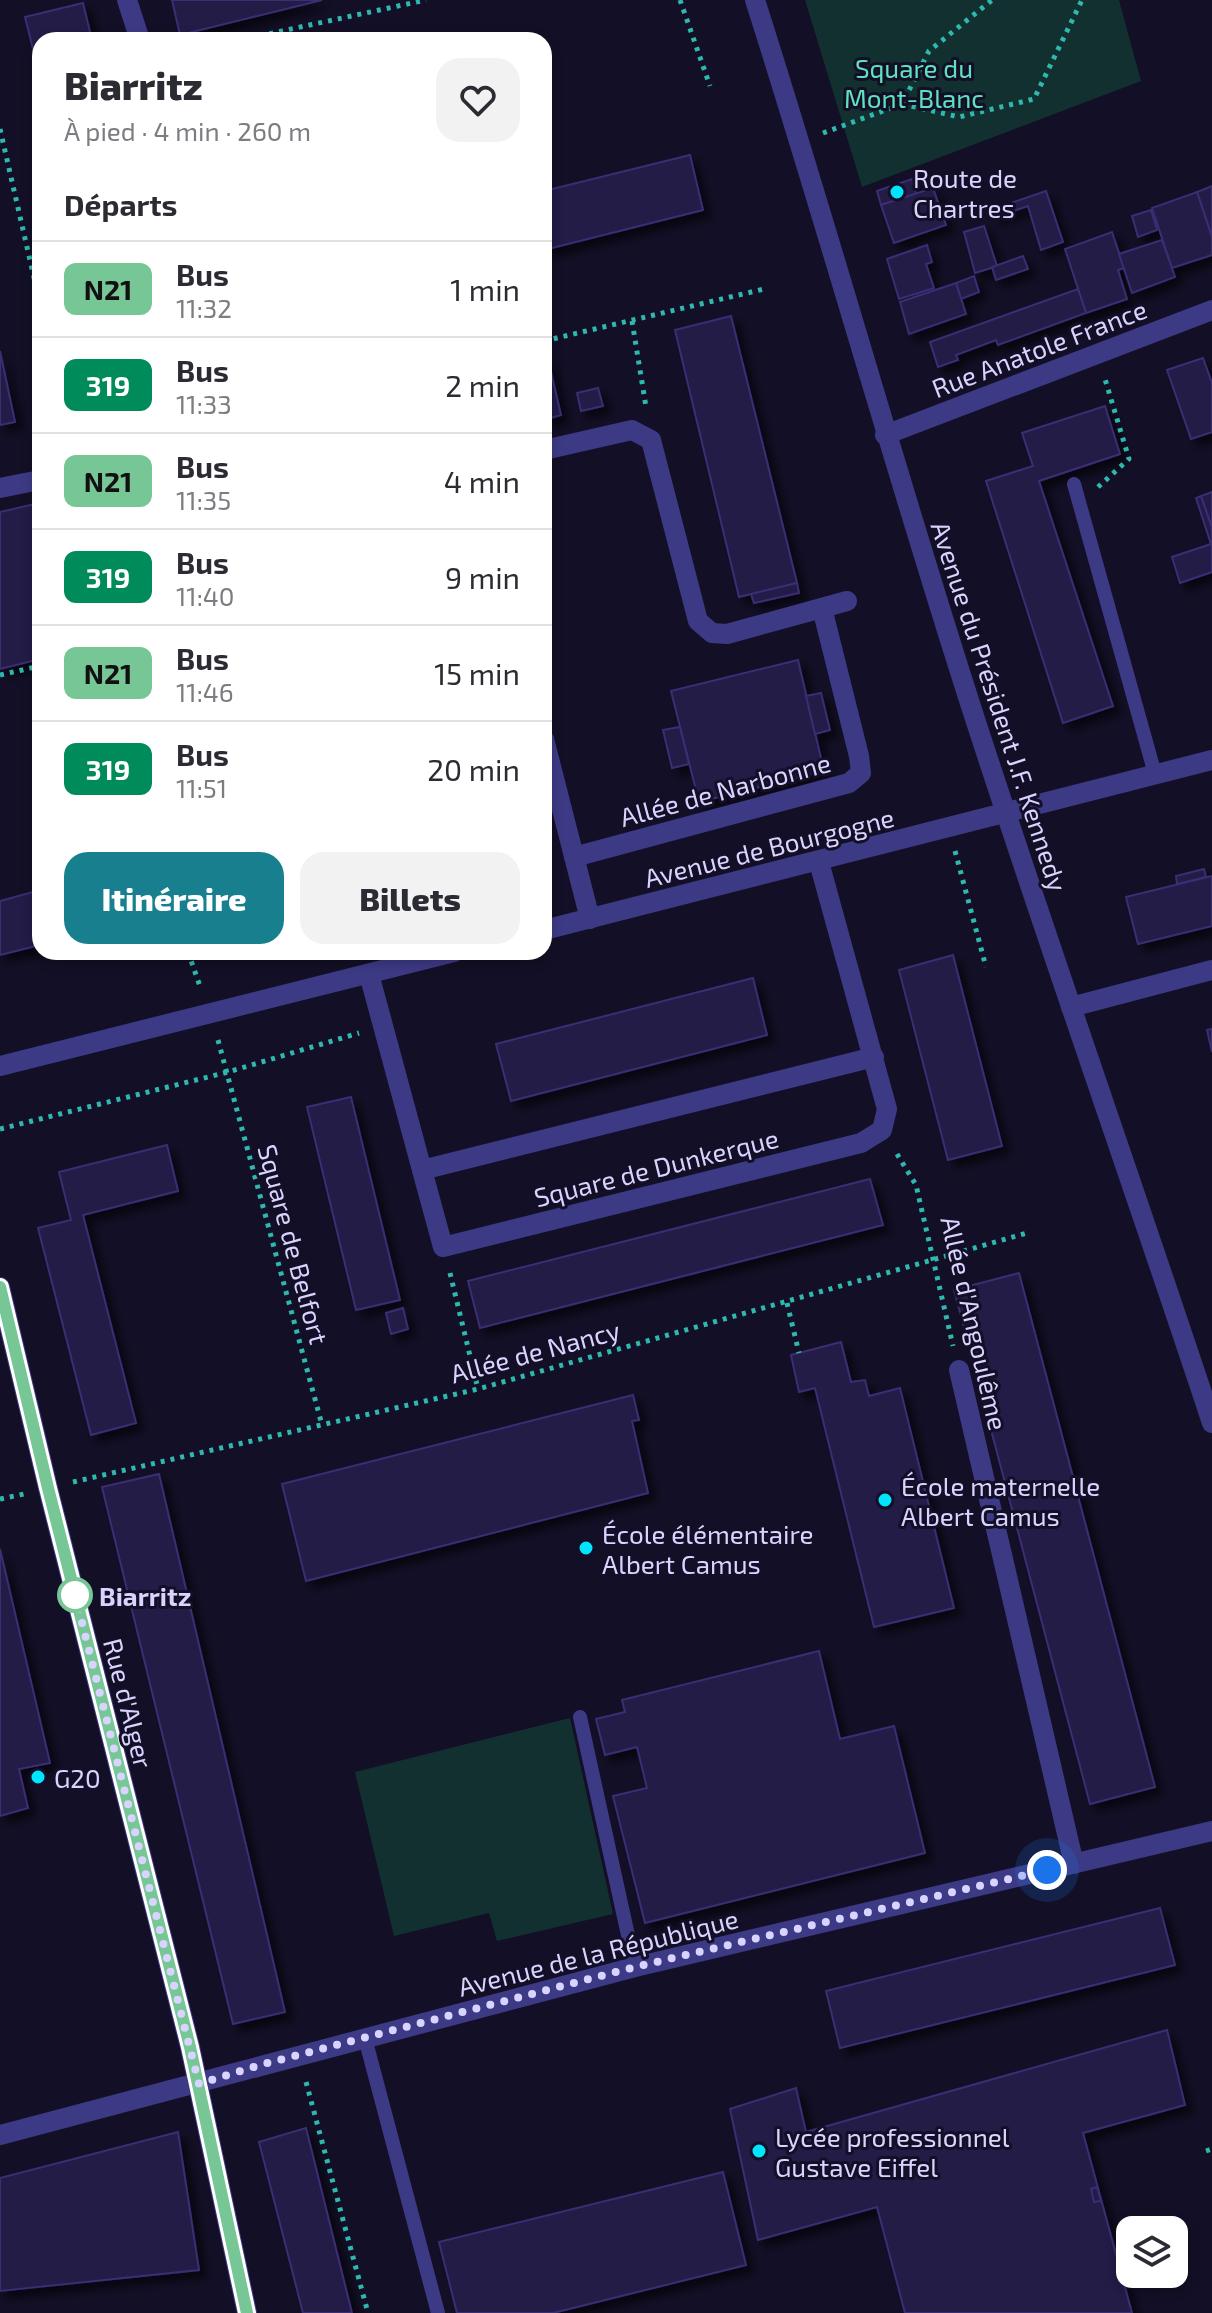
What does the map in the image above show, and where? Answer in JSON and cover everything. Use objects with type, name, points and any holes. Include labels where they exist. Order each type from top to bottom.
[{"type":"street","points":[[127,0],[137,32]]},
{"type":"street","name":"Avenue du Président J.F. Kennedy","points":[[755,0],[800,141],[885,435],[1006,811],[1212,1423]]},
{"type":"street","name":"Rue Anatole France","points":[[885,435],[1212,310]]},
{"type":"street","points":[[552,448],[632,430],[651,440],[698,621],[712,633],[727,634],[847,601]]},
{"type":"street","points":[[0,488],[32,482]]},
{"type":"street","name":"Allée de Narbonne","points":[[574,857],[849,783],[861,773],[822,608]]},
{"type":"street","name":"Avenue de Bourgogne","points":[[552,928],[1212,760]]},
{"type":"street","points":[[552,770],[590,919]]},
{"type":"street","points":[[819,862],[887,1109],[882,1130]]},
{"type":"street","points":[[0,1066],[423,960]]},
{"type":"street","points":[[1071,1007],[1212,970]]},
{"type":"street","points":[[369,974],[443,1247]]},
{"type":"street","name":"Square de Dunkerque","points":[[422,1170],[874,1057]]},
{"type":"street","name":"Square de Dunkerque","points":[[443,1247],[861,1143],[882,1130]]},
{"type":"street","name":"Rue d'Alger","points":[[0,1287],[8,1360],[48,1488],[199,2084],[247,2313]]},
{"type":"street","name":"Allée d'Angoulême","points":[[959,1370],[1074,1864]]},
{"type":"street","name":"Avenue de la République","points":[[0,2135],[635,1967],[1212,1831]]},
{"type":"lane","points":[[1074,484],[1155,774]]},
{"type":"lane","points":[[580,1717],[635,1967]]},
{"type":"lane","points":[[365,2038],[438,2313]]},
{"type":"path","points":[[277,32],[426,0]]},
{"type":"path","points":[[680,0],[710,86]]},
{"type":"path","points":[[800,141],[902,104],[959,117],[1034,99],[1082,0]]},
{"type":"path","points":[[902,104],[929,51],[988,1]]},
{"type":"path","points":[[0,129],[32,269]]},
{"type":"path","points":[[552,339],[764,289]]},
{"type":"path","points":[[632,321],[651,440]]},
{"type":"path","points":[[1080,504],[1129,459],[1097,353]]},
{"type":"path","points":[[0,675],[32,668]]},
{"type":"path","points":[[948,827],[986,967]]},
{"type":"path","points":[[0,1129],[228,1072],[383,1026]]},
{"type":"path","name":"Square de Belfort","points":[[228,1072],[322,1425]]},
{"type":"path","name":"Allée d'Angoulême","points":[[882,1130],[916,1185],[959,1370]]},
{"type":"path","name":"Allée de Nancy","points":[[48,1488],[478,1389],[1027,1233]]},
{"type":"path","points":[[443,1247],[478,1389]]},
{"type":"path","points":[[787,1303],[799,1353]]},
{"type":"path","points":[[299,2055],[368,2313]]},
{"type":"green space","name":"Square du Mont-Blanc","points":[[805,0],[1119,0],[1141,81],[862,187]]},
{"type":"green space","points":[[570,1718],[613,1914],[497,1941],[489,1913],[394,1936],[355,1772]]},
{"type":"building","points":[[172,0],[322,0],[192,32],[179,32]]},
{"type":"building","points":[[83,3],[90,32],[32,32],[32,45],[25,17]]},
{"type":"building","points":[[690,155],[703,210],[552,248],[552,189]]},
{"type":"building","name":"Route de Chartres","points":[[912,179],[916,194],[881,205],[877,191]]},
{"type":"building","points":[[1212,186],[1212,237],[1197,192]]},
{"type":"building","points":[[933,188],[946,225],[894,243],[881,205]]},
{"type":"building","points":[[1046,191],[1063,242],[1041,250],[1028,206],[995,217],[993,209]]},
{"type":"building","points":[[1197,192],[1212,237],[1212,255],[1172,268],[1152,208]]},
{"type":"building","points":[[1151,210],[1157,230],[1138,237],[1132,216]]},
{"type":"building","points":[[984,226],[997,266],[975,273],[964,232]]},
{"type":"building","points":[[1112,232],[1124,268],[1118,270],[1127,299],[1086,313],[1065,249]]},
{"type":"building","points":[[1162,240],[1175,277],[1132,293],[1119,254]]},
{"type":"building","points":[[927,245],[932,262],[926,264],[934,288],[899,299],[887,259]]},
{"type":"building","points":[[1023,256],[1028,269],[996,280],[992,267]]},
{"type":"building","points":[[974,276],[979,292],[961,299],[956,283]]},
{"type":"building","points":[[956,283],[966,314],[909,334],[900,302]]},
{"type":"building","points":[[1078,289],[1086,313],[998,345],[996,340],[956,355],[958,360],[938,367],[930,342]]},
{"type":"building","points":[[731,316],[797,583],[739,597],[675,330]]},
{"type":"building","points":[[0,351],[15,422],[0,425]]},
{"type":"building","points":[[1203,358],[1212,383],[1212,432],[1191,439],[1167,370]]},
{"type":"building","points":[[552,376],[561,415],[552,418]]},
{"type":"building","points":[[598,388],[603,406],[581,411],[577,393]]},
{"type":"building","points":[[1105,406],[1120,454],[1039,481],[1113,706],[1063,723],[986,481],[1033,466],[1022,433]]},
{"type":"building","points":[[1212,492],[1212,528],[1201,496]]},
{"type":"building","points":[[1201,496],[1212,528],[1212,572],[1180,583],[1172,557],[1211,544],[1196,498]]},
{"type":"building","points":[[32,505],[32,661],[0,669],[0,512]]},
{"type":"building","points":[[797,583],[799,593],[754,603],[751,594]]},
{"type":"building","points":[[798,660],[824,771],[699,802],[671,691]]},
{"type":"building","points":[[821,693],[830,730],[815,734],[806,696]]},
{"type":"building","points":[[680,727],[689,764],[672,768],[663,730]]},
{"type":"building","points":[[1204,869],[1206,877],[1177,884],[1176,876]]},
{"type":"building","points":[[1212,876],[1212,926],[1138,944],[1126,897]]},
{"type":"building","points":[[32,892],[32,947],[0,955],[0,901]]},
{"type":"building","points":[[953,955],[1002,1146],[948,1160],[899,970]]},
{"type":"building","points":[[753,978],[767,1035],[511,1101],[496,1044]]},
{"type":"building","points":[[1212,1029],[1212,1052],[1207,1030]]},
{"type":"building","points":[[351,1097],[400,1300],[356,1310],[307,1107]]},
{"type":"building","points":[[167,1145],[178,1191],[83,1215],[136,1423],[91,1435],[38,1228],[71,1220],[59,1172]]},
{"type":"building","points":[[870,1179],[883,1225],[480,1328],[468,1281]]},
{"type":"building","points":[[1019,1273],[1155,1787],[1090,1804],[954,1290]]},
{"type":"building","points":[[403,1308],[408,1329],[391,1334],[386,1313]]},
{"type":"building","name":"École maternelle Albert Camus","points":[[841,1342],[851,1382],[865,1380],[869,1396],[900,1388],[954,1608],[874,1627],[815,1388],[799,1392],[791,1355]]},
{"type":"building","points":[[633,1395],[639,1420],[632,1421],[648,1493],[306,1581],[282,1484]]},
{"type":"building","points":[[159,1474],[285,2012],[233,2024],[102,1487]]},
{"type":"building","points":[[0,1549],[50,1763],[19,1769],[28,1808],[0,1816]]},
{"type":"building","points":[[819,1651],[840,1739],[894,1726],[925,1853],[645,1923],[613,1796],[647,1788],[637,1747],[605,1755],[596,1719],[625,1712],[622,1700]]},
{"type":"building","points":[[1160,1908],[1175,1965],[840,2048],[826,1991]]},
{"type":"building","points":[[1167,2030],[1185,2105],[1083,2133],[1116,2254],[1116,2288],[1125,2288],[1132,2313],[905,2313],[877,2207],[758,2240],[730,2109],[796,2088],[806,2132]]},
{"type":"building","points":[[306,2128],[352,2313],[303,2313],[259,2142]]},
{"type":"building","points":[[178,2132],[199,2270],[0,2291],[0,2178]]},
{"type":"building","points":[[723,2172],[746,2265],[553,2313],[457,2313],[439,2242]]},
{"type":"building","points":[[1097,2187],[1101,2201],[1094,2202],[1091,2189]]},
{"type":"bus line","name":"N21","points":[[0,1287],[199,2084],[247,2313]]},
{"type":"place","name":"Route de Chartres","points":[[897,192]]},
{"type":"place","name":"École maternelle Albert Camus","points":[[885,1500]]},
{"type":"place","name":"École élémentaire Albert Camus","points":[[586,1548]]},
{"type":"place","name":"Biarritz","points":[[75,1595]]},
{"type":"place","name":"G20","points":[[38,1777]]},
{"type":"place","name":"Lycée professionnel Gustave Eiffel","points":[[759,2151]]},
{"type":"route","points":[[75,1595],[199,2084],[260,2065],[635,1967],[1047,1870]]}]
